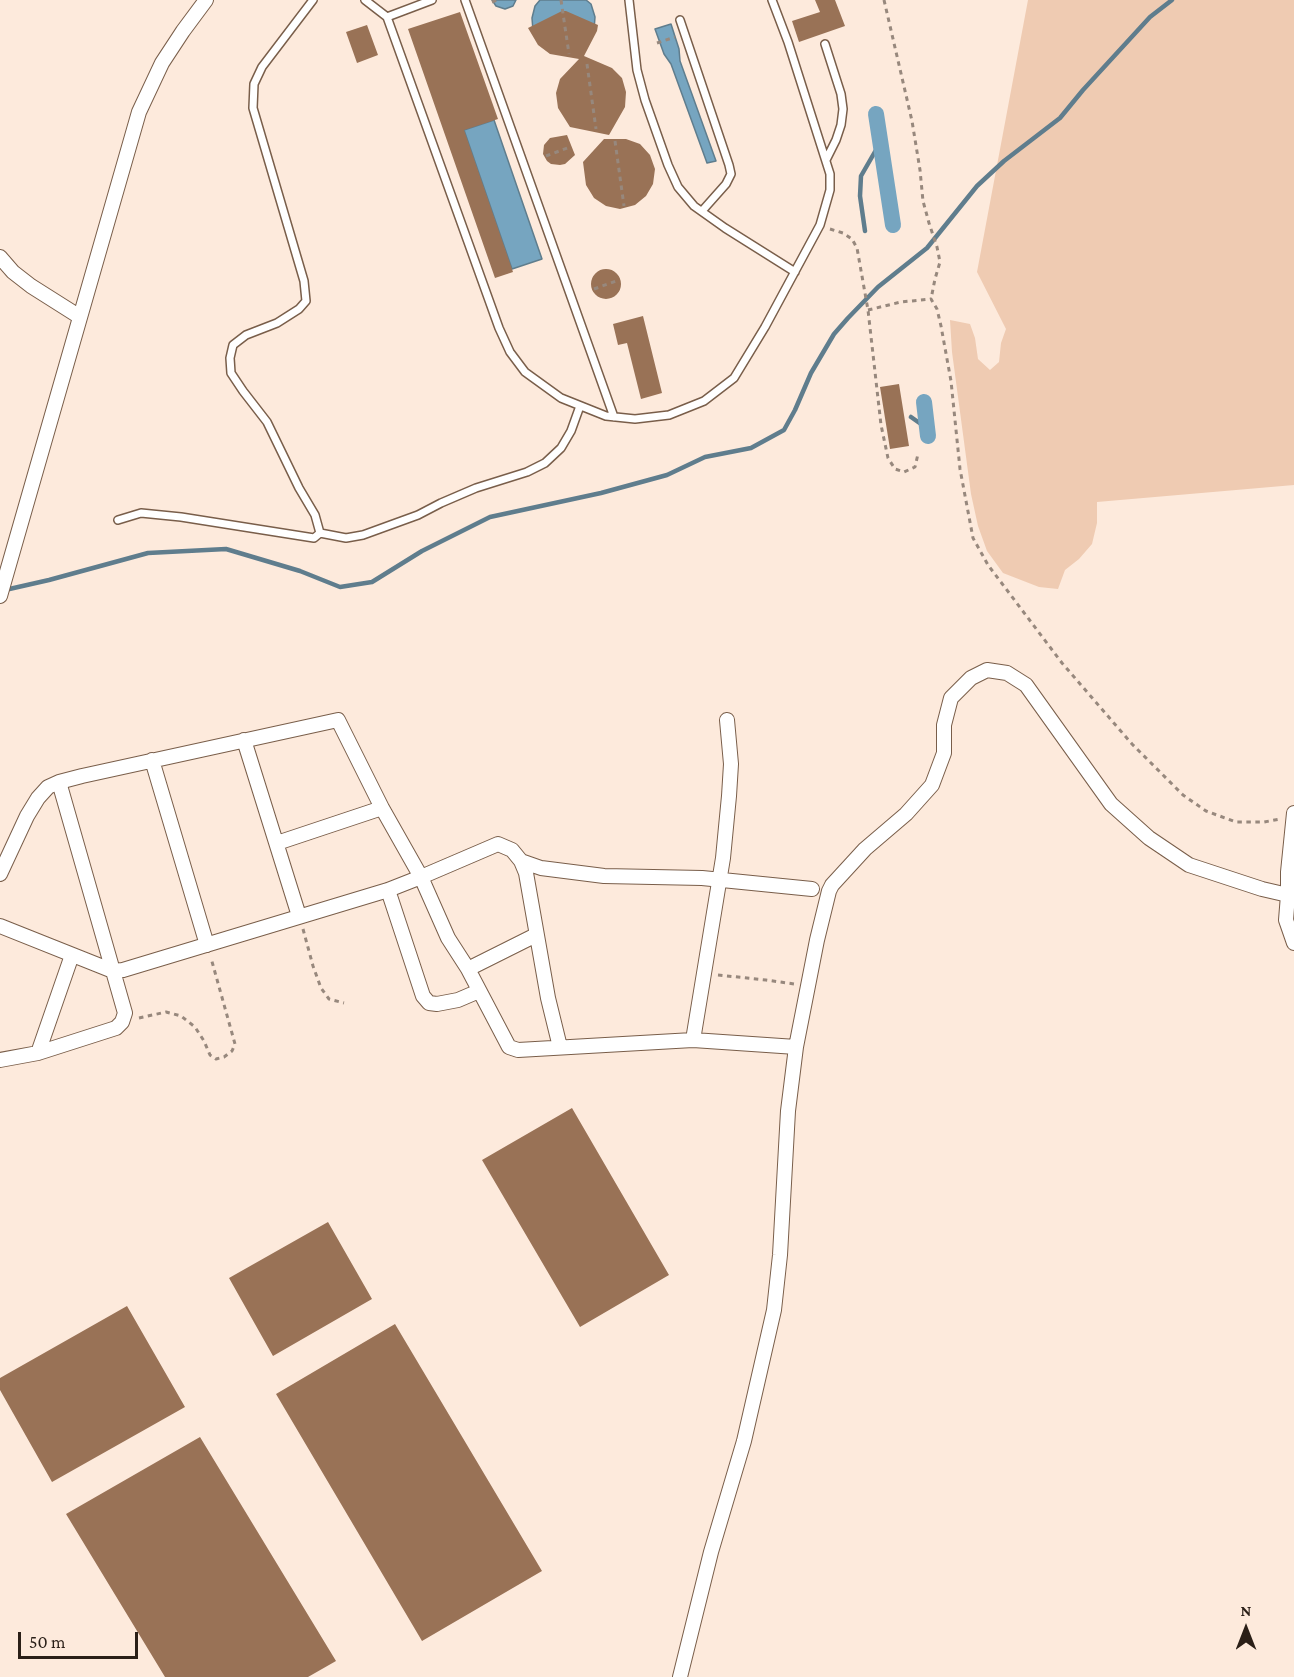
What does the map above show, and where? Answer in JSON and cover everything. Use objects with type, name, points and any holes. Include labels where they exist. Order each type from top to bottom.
[{"type":"street","points":[[0,596],[139,112],[162,63],[206,0]]},
{"type":"street","points":[[0,257],[13,272],[80,317]]},
{"type":"street","points":[[680,1677],[711,1552],[744,1441],[774,1310],[780,1255],[788,1111],[796,1047],[829,891],[865,849],[906,814],[932,785],[944,753],[944,725],[951,698],[971,678],[987,670],[1006,673],[1026,685],[1112,804],[1149,838],[1189,865],[1288,895]]},
{"type":"street","points":[[0,874],[27,816],[48,787],[59,782],[152,760],[338,720],[382,808],[422,877],[448,938],[468,969],[509,1047],[518,1050],[693,1040],[796,1047]]},
{"type":"street","points":[[693,1040],[719,879],[731,779],[727,720]]},
{"type":"street","points":[[244,740],[300,916]]},
{"type":"street","points":[[152,760],[207,945]]},
{"type":"street","points":[[0,1060],[38,1053],[116,1028],[122,1022],[124,1013],[59,782]]},
{"type":"street","points":[[277,843],[382,808]]},
{"type":"street","points":[[1294,815],[1287,872],[1286,920],[1294,943]]},
{"type":"street","points":[[0,926],[113,971],[123,970],[388,890],[498,844],[512,850],[521,861],[526,873],[548,998],[560,1047]]},
{"type":"street","points":[[521,861],[541,868],[604,876],[719,879],[812,889]]},
{"type":"street","points":[[388,890],[423,996],[429,1003],[437,1004],[458,1000],[479,991]]},
{"type":"street","points":[[468,969],[537,935]]},
{"type":"street","points":[[38,1053],[72,955]]},
{"type":"lane","points":[[313,0],[262,67],[254,84],[253,108],[304,281],[306,301],[300,309],[284,319],[246,335],[233,345],[230,358],[231,373],[267,422],[299,488],[315,515],[320,532]]},
{"type":"lane","points":[[365,0],[387,17],[499,328],[510,352],[525,372],[561,398],[606,416],[635,419],[669,414],[704,401],[734,378],[765,327],[820,225],[830,190],[831,174],[772,0]]},
{"type":"lane","points":[[387,17],[432,0]]},
{"type":"lane","points":[[465,0],[614,417]]},
{"type":"lane","points":[[629,0],[637,70],[645,100],[678,188],[694,206],[795,272]]},
{"type":"lane","points":[[680,20],[731,174],[726,184],[702,211]]},
{"type":"lane","points":[[825,44],[841,94],[843,110],[836,140],[826,160]]},
{"type":"lane","points":[[320,532],[346,538],[363,535],[418,515],[476,488],[528,472],[546,463],[561,448],[572,431],[580,406]]},
{"type":"lane","points":[[118,520],[141,513],[314,538],[320,532]]},
{"type":"path","points":[[492,2],[497,0]]},
{"type":"path","points":[[561,0],[568,54]]},
{"type":"path","points":[[884,0],[912,121],[923,201],[940,262],[931,299],[939,318],[949,370],[960,469],[973,538],[988,565],[1062,663],[1132,744],[1183,795],[1206,811],[1236,822],[1264,822],[1294,815]]},
{"type":"path","points":[[657,43],[678,36]]},
{"type":"path","points":[[586,64],[596,129]]},
{"type":"path","points":[[615,141],[624,206]]},
{"type":"path","points":[[546,156],[570,147]]},
{"type":"path","points":[[820,225],[843,233],[852,239],[857,248],[868,310],[881,425],[888,458],[895,469],[904,472],[915,467],[918,454]]},
{"type":"path","points":[[594,289],[619,280]]},
{"type":"path","points":[[868,310],[901,302],[931,299]]},
{"type":"path","points":[[300,916],[321,988],[329,999],[344,1003]]},
{"type":"path","points":[[122,1022],[166,1012],[181,1016],[195,1027],[210,1055],[216,1059],[232,1051],[235,1044],[207,945]]},
{"type":"path","points":[[703,973],[808,987]]},
{"type":"shaded area","points":[[1028,0],[1294,0],[1294,485],[1097,502],[1097,523],[1092,544],[1065,570],[1058,589],[1039,587],[1003,573],[987,551],[978,526],[971,494],[952,352],[950,320],[970,324],[978,359],[990,370],[999,362],[1001,343],[1006,329],[977,272]]},
{"type":"water","points":[[492,0],[516,0],[513,6],[505,9],[496,6]]},
{"type":"water","points":[[540,0],[586,0],[591,4],[595,17],[594,30],[533,31],[532,18],[535,6]]},
{"type":"water","points":[[671,24],[679,49],[680,61],[716,161],[707,163],[671,64],[664,54],[655,29]]},
{"type":"water","points":[[494,120],[542,259],[512,269],[464,130]]},
{"type":"water","points":[[606,271],[615,275],[619,284],[615,293],[606,297],[597,293],[593,284],[597,275]]},
{"type":"building","points":[[815,0],[835,0],[845,26],[799,42],[792,21],[820,12]]},
{"type":"building","points":[[562,11],[598,25],[584,56],[612,68],[622,78],[626,92],[625,107],[609,135],[570,127],[558,108],[556,93],[560,79],[579,59],[550,54],[538,45],[528,28]]},
{"type":"building","points":[[460,12],[498,119],[464,130],[513,272],[495,278],[408,29]]},
{"type":"building","points":[[367,25],[378,55],[357,63],[346,32]]},
{"type":"building","points":[[567,135],[575,155],[565,164],[551,164],[543,154],[544,145],[550,138]]},
{"type":"building","points":[[604,139],[626,139],[640,144],[650,155],[655,169],[653,184],[646,196],[635,205],[620,209],[606,206],[594,198],[586,185],[583,162]]},
{"type":"building","points":[[606,269],[612,270],[620,278],[620,290],[612,298],[606,299],[600,298],[592,290],[591,284],[592,278],[600,270]]},
{"type":"building","points":[[643,316],[662,393],[641,399],[627,343],[618,345],[613,324]]},
{"type":"building","points":[[899,384],[909,446],[890,449],[880,387]]},
{"type":"building","points":[[572,1108],[669,1275],[580,1327],[482,1160]]},
{"type":"building","points":[[328,1222],[372,1299],[273,1356],[229,1278]]},
{"type":"building","points":[[127,1306],[185,1407],[52,1482],[0,1390],[0,1378]]},
{"type":"building","points":[[395,1324],[542,1571],[422,1641],[276,1394]]},
{"type":"building","points":[[200,1437],[336,1661],[308,1677],[165,1677],[66,1514]]},
{"type":"waterway","points":[[5,590],[148,553],[226,549],[300,571],[340,587],[372,582],[422,551],[490,517],[601,493],[667,475],[705,457],[751,448],[784,430],[811,373],[834,334],[848,318],[878,287],[927,248],[977,186],[1004,161],[1060,118],[1150,17],[1172,0]]},
{"type":"waterway","points":[[876,114],[893,225]]},
{"type":"waterway","points":[[865,231],[860,196],[861,176],[880,143]]},
{"type":"waterway","points":[[924,402],[928,436]]},
{"type":"waterway","points":[[911,417],[928,429]]}]
